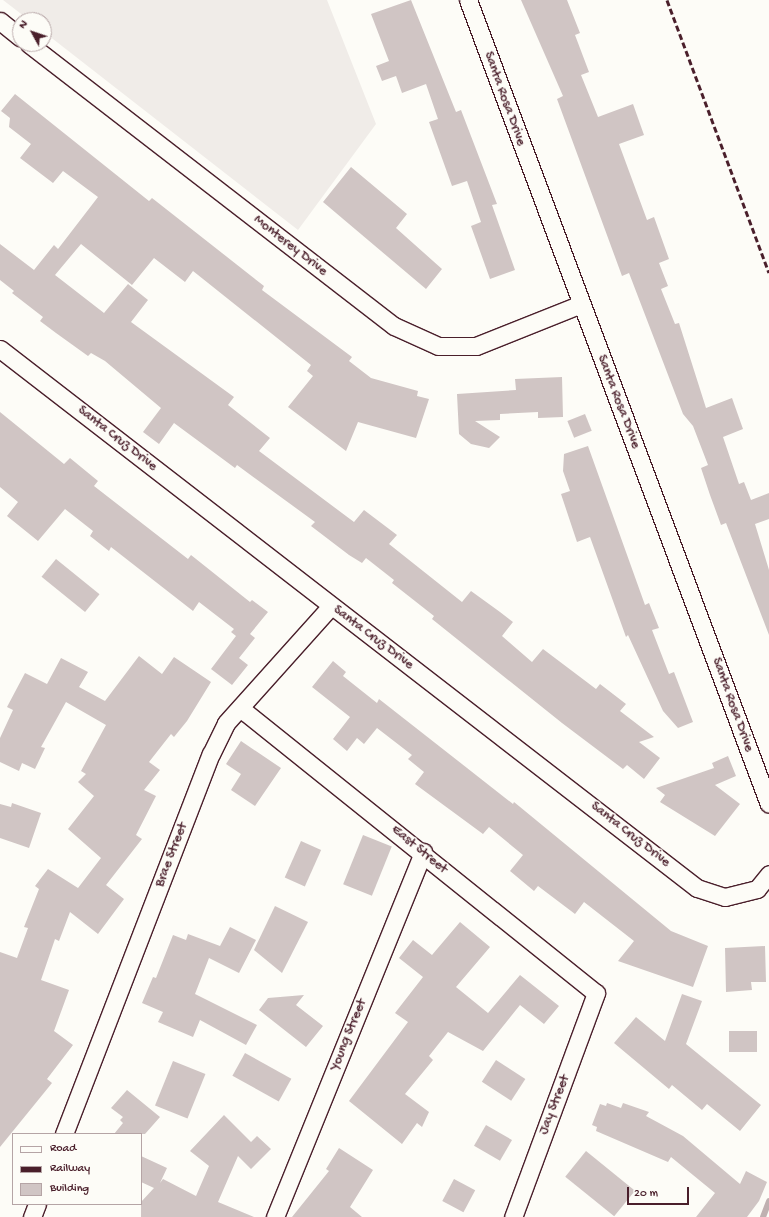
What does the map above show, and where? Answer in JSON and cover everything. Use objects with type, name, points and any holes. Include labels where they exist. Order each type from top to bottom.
[{"type":"street","name":"Santa Rosa Drive","points":[[468,0],[769,804]]},
{"type":"street","points":[[0,21],[12,31]]},
{"type":"street","name":"Monterey Drive","points":[[39,52],[394,326],[438,346],[476,346],[581,304]]},
{"type":"street","name":"Santa Cruz Drive","points":[[0,349],[697,888],[725,896],[757,888],[769,874]]},
{"type":"street","name":"Brae Street","points":[[64,1133],[211,754],[226,723],[331,606]]},
{"type":"street","name":"East Street","points":[[240,708],[423,852],[596,993]]},
{"type":"street","name":"Young Street","points":[[275,1217],[423,852]]},
{"type":"street","name":"Jay Street","points":[[513,1217],[596,993]]},
{"type":"street","points":[[32,1217],[37,1205]]},
{"type":"shaded area","points":[[3,0],[327,0],[376,124],[298,230],[52,38],[52,12],[19,12]]},
{"type":"building","points":[[411,0],[456,112],[461,110],[497,204],[492,205],[515,270],[490,279],[471,226],[481,222],[467,181],[452,186],[429,122],[438,119],[426,84],[402,93],[396,76],[382,81],[376,66],[389,61],[371,14]]},
{"type":"building","points":[[521,0],[567,0],[580,33],[575,35],[589,72],[581,75],[598,117],[633,104],[644,135],[619,144],[647,220],[654,217],[669,259],[659,263],[668,286],[661,289],[675,324],[679,323],[706,408],[732,398],[743,429],[723,437],[739,484],[744,482],[751,500],[769,493],[769,519],[755,524],[769,570],[769,635],[726,523],[721,525],[710,495],[701,468],[708,465],[693,426],[683,414],[629,273],[622,276],[557,99],[563,96]]},
{"type":"building","points":[[15,94],[149,201],[152,198],[264,286],[262,290],[352,357],[349,361],[371,378],[418,391],[417,396],[429,399],[416,438],[358,422],[346,451],[288,407],[313,376],[307,371],[311,365],[193,271],[185,282],[154,258],[132,285],[81,244],[55,275],[104,313],[128,284],[148,300],[131,322],[234,397],[228,405],[270,438],[259,451],[354,522],[364,510],[397,535],[389,544],[462,602],[471,591],[513,622],[502,636],[532,662],[543,649],[596,689],[600,684],[626,704],[620,711],[654,737],[639,742],[660,758],[644,779],[627,765],[623,769],[562,723],[432,619],[434,616],[392,583],[394,580],[366,558],[362,563],[349,555],[311,526],[315,522],[237,465],[235,468],[174,423],[159,444],[143,432],[161,408],[105,361],[91,353],[88,356],[40,321],[43,317],[12,293],[14,291],[0,280],[0,244],[34,270],[54,245],[58,249],[98,197],[63,171],[53,183],[20,158],[31,144],[9,127],[10,118],[1,111]]},
{"type":"building","points":[[351,167],[407,214],[396,228],[442,269],[426,289],[323,202]]},
{"type":"building","points":[[562,377],[563,417],[538,418],[538,412],[500,414],[500,420],[475,421],[500,437],[489,448],[471,444],[459,434],[457,394],[516,390],[515,379]]},
{"type":"building","points":[[0,412],[64,464],[70,458],[98,481],[94,486],[188,559],[191,555],[250,602],[252,600],[268,612],[250,634],[255,638],[239,658],[248,665],[232,685],[211,669],[236,636],[231,632],[234,629],[199,602],[193,611],[111,547],[109,551],[90,536],[93,531],[65,509],[38,541],[7,516],[18,502],[0,487]]},
{"type":"building","points":[[585,414],[592,431],[574,438],[567,421]]},
{"type":"building","points":[[588,446],[645,605],[649,603],[659,628],[652,630],[669,674],[674,672],[693,722],[678,728],[663,711],[628,635],[626,637],[590,537],[577,542],[561,494],[570,491],[563,471],[564,454]]},
{"type":"building","points":[[56,559],[100,594],[85,612],[42,577]]},
{"type":"building","points":[[139,656],[162,674],[174,657],[211,682],[187,721],[174,737],[171,734],[149,762],[160,770],[144,790],[156,796],[136,835],[142,839],[106,885],[124,899],[98,934],[70,912],[59,941],[55,939],[41,980],[69,990],[54,1031],[73,1045],[47,1079],[52,1083],[0,1147],[0,952],[17,958],[28,928],[24,927],[39,889],[35,886],[48,869],[78,888],[101,858],[68,829],[94,796],[78,782],[86,774],[81,771],[106,725],[66,702],[41,747],[45,748],[35,769],[22,763],[19,771],[0,762],[0,738],[13,710],[7,707],[25,673],[47,684],[61,658],[88,672],[79,687],[105,701]]},
{"type":"building","points":[[333,661],[346,672],[343,676],[377,703],[379,699],[513,804],[514,802],[671,931],[708,946],[693,987],[618,961],[634,941],[584,902],[575,914],[538,886],[534,891],[510,871],[523,855],[489,827],[483,834],[415,784],[424,772],[408,759],[412,755],[377,728],[364,744],[357,738],[347,751],[333,739],[350,717],[312,687]]},
{"type":"building","points":[[241,741],[281,768],[255,806],[231,790],[241,774],[226,764]]},
{"type":"building","points":[[728,756],[736,776],[715,785],[740,804],[715,836],[660,802],[665,795],[656,788],[714,768],[712,763]]},
{"type":"building","points":[[12,803],[41,813],[29,848],[0,838],[0,804],[11,807]]},
{"type":"building","points":[[363,835],[392,847],[372,896],[343,884]]},
{"type":"building","points":[[301,841],[321,850],[305,886],[285,878]]},
{"type":"building","points":[[275,906],[308,922],[282,973],[254,950]]},
{"type":"building","points":[[460,922],[490,947],[456,987],[488,1013],[520,975],[559,1006],[544,1024],[520,1005],[483,1051],[448,1032],[429,1056],[433,1060],[405,1094],[429,1112],[422,1127],[417,1123],[402,1144],[349,1101],[408,1022],[395,1013],[423,977],[399,958],[413,940],[432,955]]},
{"type":"building","points":[[230,927],[256,940],[239,973],[209,958],[195,994],[257,1025],[246,1045],[200,1020],[193,1037],[158,1022],[163,1012],[142,1003],[153,977],[156,978],[173,935],[186,940],[188,934],[220,946]]},
{"type":"building","points":[[765,946],[766,982],[751,982],[752,990],[726,992],[725,948]]},
{"type":"building","points":[[682,994],[702,1001],[686,1044],[761,1105],[740,1131],[707,1104],[702,1110],[672,1085],[669,1089],[614,1043],[636,1017],[665,1041]]},
{"type":"building","points":[[304,995],[296,1005],[323,1026],[306,1047],[259,1010],[268,998]]},
{"type":"building","points":[[729,1031],[757,1031],[757,1052],[729,1052]]},
{"type":"building","points":[[245,1053],[291,1079],[279,1101],[232,1076]]},
{"type":"building","points":[[496,1060],[525,1079],[511,1101],[482,1082]]},
{"type":"building","points":[[173,1061],[205,1074],[187,1119],[155,1106]]},
{"type":"building","points":[[127,1090],[160,1117],[145,1134],[115,1133],[123,1123],[120,1120],[123,1117],[111,1108]]},
{"type":"building","points":[[607,1103],[621,1108],[623,1103],[649,1112],[646,1116],[683,1136],[740,1184],[746,1171],[767,1182],[759,1201],[747,1217],[696,1217],[715,1193],[671,1157],[668,1162],[596,1131],[597,1127],[592,1125],[600,1104],[606,1106]]},
{"type":"building","points":[[224,1115],[251,1142],[257,1136],[271,1149],[251,1169],[238,1156],[218,1202],[254,1217],[141,1217],[142,1201],[154,1188],[142,1182],[142,1156],[167,1168],[160,1183],[163,1179],[196,1196],[209,1166],[190,1151]]},
{"type":"building","points":[[486,1125],[512,1140],[500,1161],[474,1146]]},
{"type":"building","points":[[339,1148],[373,1170],[350,1207],[362,1217],[292,1217],[329,1171],[326,1169]]},
{"type":"building","points":[[586,1151],[635,1191],[614,1216],[565,1177]]},
{"type":"building","points":[[454,1179],[475,1190],[463,1212],[442,1201]]},
{"type":"waterway","points":[[763,1217],[769,1201]]},
{"type":"railway","points":[[667,0],[769,273]]}]
